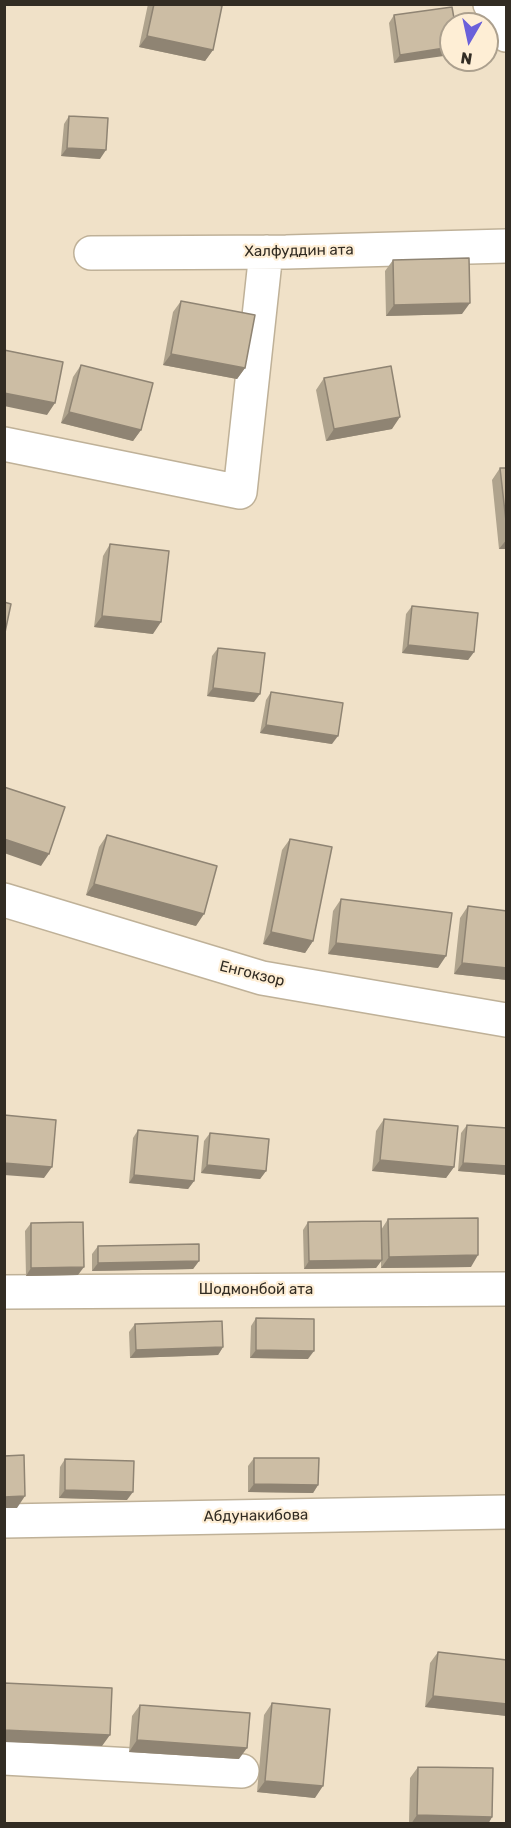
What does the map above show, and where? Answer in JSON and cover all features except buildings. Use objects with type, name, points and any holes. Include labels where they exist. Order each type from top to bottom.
[{"type":"street","points":[[490,4],[507,35]]},
{"type":"street","name":"Халфуддин ата","points":[[91,253],[266,252],[507,246]]},
{"type":"street","points":[[4,444],[240,492],[266,252]]},
{"type":"street","name":"Енгокзор","points":[[4,900],[262,978],[507,1020]]},
{"type":"street","name":"Шодмонбой ата","points":[[4,1292],[507,1289]]},
{"type":"street","name":"Абдунакибова","points":[[4,1521],[507,1512]]},
{"type":"street","points":[[4,1758],[242,1771]]}]
